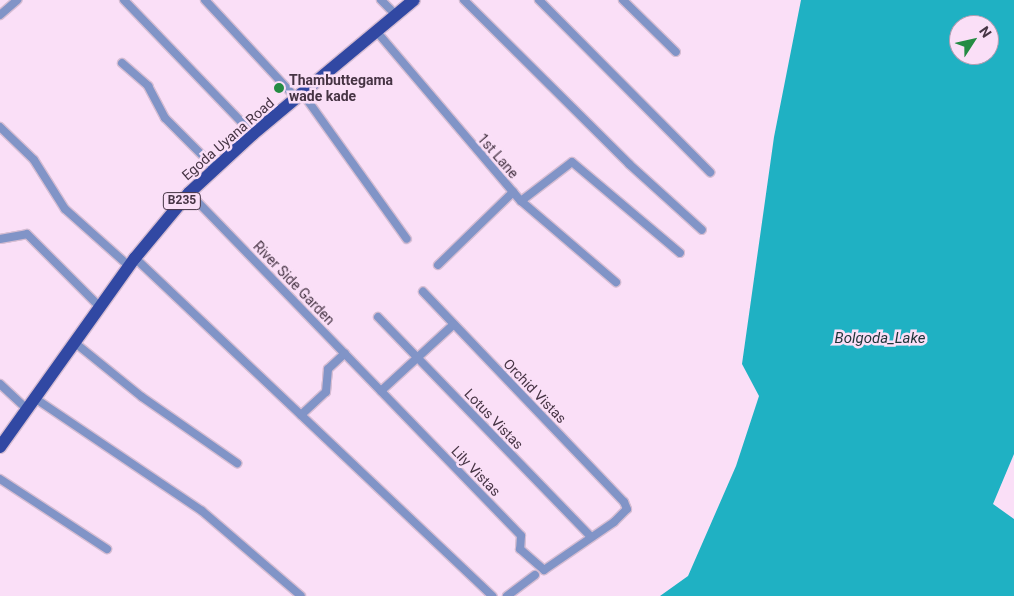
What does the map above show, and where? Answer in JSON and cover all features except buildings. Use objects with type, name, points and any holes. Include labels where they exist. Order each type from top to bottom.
[{"type":"main road","name":"Egoda Uyana Road","points":[[0,447],[36,399],[99,306],[132,262],[190,193],[214,168],[253,134],[414,0]]},
{"type":"street","points":[[0,15],[17,0]]},
{"type":"street","points":[[124,0],[253,134]]},
{"type":"street","points":[[205,0],[300,96],[408,239]]},
{"type":"street","points":[[381,0],[396,15]]},
{"type":"street","points":[[464,0],[629,164],[702,230]]},
{"type":"street","points":[[539,0],[710,172]]},
{"type":"street","points":[[623,0],[676,52]]},
{"type":"street","name":"1st Lane","points":[[377,32],[521,201],[616,282]]},
{"type":"street","points":[[122,63],[148,86],[165,118],[214,168]]},
{"type":"street","points":[[0,127],[34,160],[65,208],[132,262],[301,415],[492,596]]},
{"type":"street","points":[[521,201],[572,162],[680,253]]},
{"type":"street","points":[[438,265],[513,192]]},
{"type":"street","name":"River Side Garden","points":[[190,193],[381,391]]},
{"type":"street","points":[[0,239],[27,234],[99,306]]},
{"type":"street","name":"Orchid Vistas","points":[[423,292],[624,502],[627,509],[591,537]]},
{"type":"street","name":"Lotus Vistas","points":[[378,317],[591,537]]},
{"type":"street","points":[[381,391],[453,325]]},
{"type":"street","points":[[74,342],[142,397],[237,463]]},
{"type":"street","points":[[301,415],[326,392],[328,369],[344,353]]},
{"type":"street","points":[[0,384],[28,410]]},
{"type":"street","name":"Lily Vistas","points":[[381,391],[521,536],[520,549],[544,570],[591,537]]},
{"type":"street","points":[[36,399],[202,511],[300,596]]},
{"type":"street","points":[[0,479],[106,549]]},
{"type":"street","points":[[507,596],[536,575]]},
{"type":"water","name":"Bolgoda_Lake","points":[[801,0],[1014,0],[1014,454],[993,504],[1014,519],[1014,596],[660,596],[688,576],[736,466],[759,396],[742,364],[774,137]]},
{"type":"place","name":"Thambuttegama wade kade","points":[[279,88]]}]
